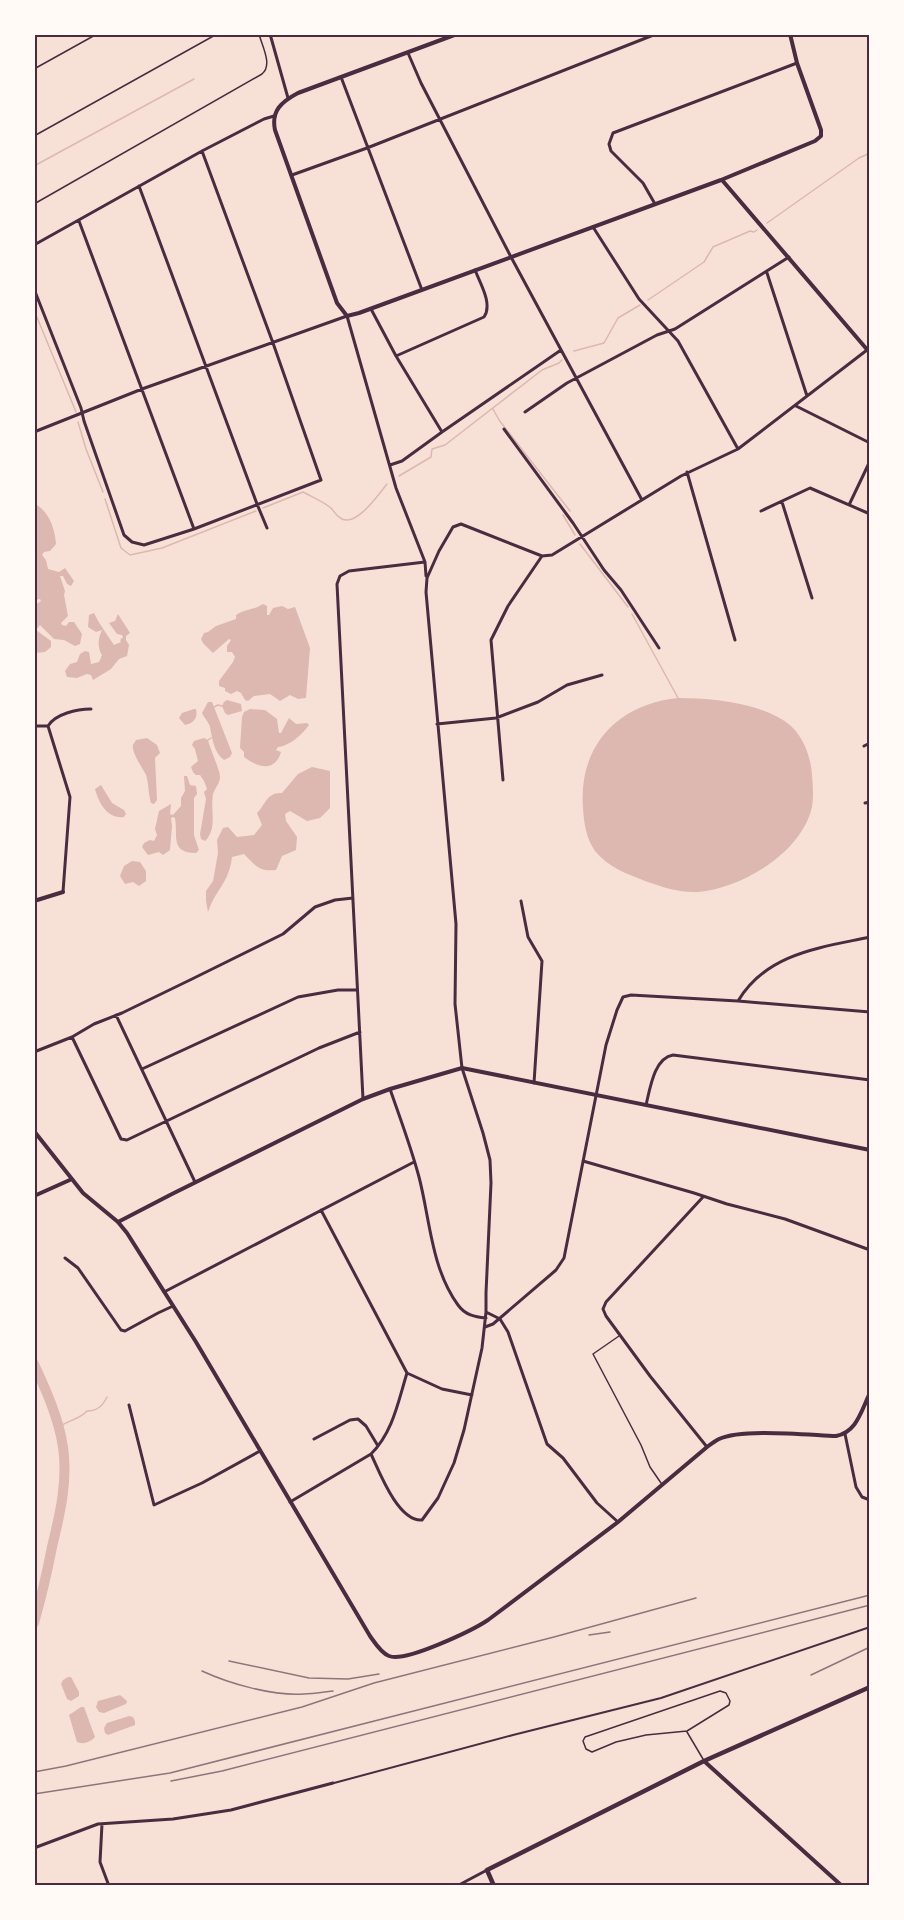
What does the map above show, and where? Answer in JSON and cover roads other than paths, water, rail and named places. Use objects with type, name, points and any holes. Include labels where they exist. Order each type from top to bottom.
[{"type":"main road","points":[[494,1886],[487,1870],[704,1761],[870,1687]]},
{"type":"street","points":[[270,34],[288,98]]},
{"type":"street","points":[[371,1454],[397,1504],[412,1519],[422,1520],[438,1498],[454,1464],[472,1395],[485,1327],[490,1160],[462,1068],[455,1004],[456,924],[424,562],[396,488],[347,316],[337,303],[290,176],[275,130],[274,116],[276,109],[288,98],[457,34]]},
{"type":"street","points":[[290,176],[440,120],[656,34]]},
{"type":"street","points":[[34,432],[142,389],[371,309],[721,180],[814,141],[821,136],[821,130],[797,63],[790,34]]},
{"type":"street","points":[[408,53],[421,83],[511,257],[642,500]]},
{"type":"street","points":[[655,204],[644,183],[611,151],[609,144],[613,133],[797,63]]},
{"type":"street","points":[[341,77],[422,290]]},
{"type":"street","points":[[34,245],[202,151],[274,116]]},
{"type":"street","points":[[34,289],[82,414],[124,535],[132,542],[144,545],[194,529],[321,480],[202,151]]},
{"type":"street","points":[[427,578],[439,551],[453,527],[457,525],[472,528],[542,556],[552,555],[687,472],[738,449],[868,351],[721,180]]},
{"type":"street","points":[[140,186],[256,504],[267,528]]},
{"type":"street","points":[[79,221],[194,529]]},
{"type":"street","points":[[593,227],[639,299],[678,341],[738,449]]},
{"type":"street","points":[[525,412],[576,379],[657,335],[675,329],[789,257]]},
{"type":"street","points":[[396,357],[484,317],[487,313],[487,303],[475,270]]},
{"type":"street","points":[[767,273],[807,396]]},
{"type":"street","points":[[371,309],[396,357],[442,432]]},
{"type":"street","points":[[389,465],[402,461],[561,350]]},
{"type":"street","points":[[796,406],[870,443]]},
{"type":"street","points":[[504,429],[583,537],[591,552],[621,590],[659,648]]},
{"type":"street","points":[[849,505],[870,461]]},
{"type":"street","points":[[687,472],[735,640]]},
{"type":"street","points":[[761,511],[810,488],[870,514]]},
{"type":"street","points":[[782,502],[812,598]]},
{"type":"street","points":[[503,780],[491,640],[508,606],[542,556]]},
{"type":"street","points":[[363,1099],[337,584],[340,576],[349,571],[424,562]]},
{"type":"street","points":[[437,724],[496,718],[538,702],[567,686],[602,675]]},
{"type":"street","points":[[48,726],[53,719],[91,709]]},
{"type":"street","points":[[34,726],[48,726]]},
{"type":"street","points":[[34,901],[63,892],[70,797],[48,726]]},
{"type":"street","points":[[864,746],[870,743]]},
{"type":"street","points":[[865,803],[870,802]]},
{"type":"street","points":[[34,1052],[72,1037],[94,1024],[283,934],[315,907],[335,900],[353,898]]},
{"type":"street","points":[[521,901],[528,937],[542,961],[534,1083]]},
{"type":"street","points":[[738,1001],[750,984],[767,969],[791,956],[870,937]]},
{"type":"street","points":[[142,1069],[298,998],[338,990],[357,990]]},
{"type":"street","points":[[485,1327],[500,1319],[560,1266],[564,1258],[606,1045],[616,1010],[623,997],[630,995],[738,1001],[870,1012]]},
{"type":"street","points":[[116,1015],[195,1182]]},
{"type":"street","points":[[72,1037],[121,1139],[127,1140],[319,1048],[360,1032]]},
{"type":"street","points":[[646,1105],[662,1059],[673,1055],[870,1080]]},
{"type":"street","points":[[118,1222],[363,1099],[462,1068],[870,1150]]},
{"type":"street","points":[[390,1089],[414,1162],[442,1275],[462,1311],[474,1317],[486,1318]]},
{"type":"street","points":[[34,1131],[94,1203],[118,1222],[173,1306],[370,1636],[388,1656],[399,1657],[416,1653],[477,1628],[618,1522],[719,1439],[732,1435],[836,1436],[845,1434],[854,1425],[870,1393]]},
{"type":"street","points":[[583,1161],[784,1219],[870,1250]]},
{"type":"street","points":[[164,1292],[414,1162]]},
{"type":"street","points":[[34,1196],[72,1179]]},
{"type":"street","points":[[703,1197],[606,1302],[603,1309],[620,1335],[707,1447]]},
{"type":"street","points":[[321,1210],[407,1373],[442,1389],[472,1395]]},
{"type":"street","points":[[65,1258],[78,1268],[121,1330],[125,1331],[173,1306]]},
{"type":"street","points":[[486,1312],[500,1319],[508,1332],[548,1444],[563,1458],[597,1503],[618,1522]]},
{"type":"street","points":[[290,1502],[371,1454],[389,1430],[407,1373]]},
{"type":"street","points":[[129,1405],[154,1505],[202,1483],[260,1450]]},
{"type":"street","points":[[314,1439],[350,1420],[358,1419],[366,1426],[378,1446]]},
{"type":"street","points":[[845,1434],[856,1487],[862,1497],[870,1500]]},
{"type":"street","points":[[34,1848],[94,1825],[173,1819],[231,1810],[662,1698],[870,1627]]},
{"type":"street","points":[[704,1761],[842,1886]]},
{"type":"street","points":[[102,1824],[100,1862],[109,1886]]},
{"type":"street","points":[[458,1886],[487,1870]]},
{"type":"lane","points":[[34,69],[97,34]]},
{"type":"lane","points":[[34,136],[218,34]]},
{"type":"lane","points":[[34,204],[262,74],[267,64],[259,34]]},
{"type":"lane","points":[[620,1335],[593,1354],[661,1485]]},
{"type":"lane","points":[[720,1691],[726,1693],[730,1701],[726,1708],[687,1731],[646,1735],[616,1742],[592,1752],[586,1749],[583,1741],[585,1737],[652,1713],[720,1691]]},
{"type":"lane","points":[[687,1731],[704,1761]]},
{"type":"waterway","points":[[34,166],[194,79]]},
{"type":"waterway","points":[[767,223],[859,158],[870,153]]},
{"type":"waterway","points":[[648,300],[704,262],[713,247],[757,230]]},
{"type":"waterway","points":[[574,351],[604,343],[618,318],[640,305]]},
{"type":"waterway","points":[[34,310],[76,412]]},
{"type":"waterway","points":[[399,476],[431,457],[432,449],[445,445],[542,370],[562,360]]},
{"type":"waterway","points":[[493,409],[499,420],[570,511]]},
{"type":"waterway","points":[[78,422],[103,492]]},
{"type":"waterway","points":[[263,508],[303,492],[326,504],[340,518],[348,520],[367,508],[387,484]]},
{"type":"waterway","points":[[105,499],[121,548],[130,555],[162,548],[256,511]]},
{"type":"waterway","points":[[563,515],[575,535]]},
{"type":"waterway","points":[[580,544],[628,607]]},
{"type":"waterway","points":[[632,614],[678,698]]},
{"type":"waterway","points":[[214,707],[222,706]]},
{"type":"waterway","points":[[34,1364],[58,1426],[65,1472],[60,1510],[34,1623]]},
{"type":"waterway","points":[[58,1428],[87,1411],[97,1409],[107,1397]]},
{"type":"railway","points":[[34,1794],[170,1773],[870,1595]]},
{"type":"railway","points":[[34,1772],[302,1707],[374,1683],[696,1598]]},
{"type":"railway","points":[[171,1781],[222,1771],[870,1605]]},
{"type":"railway","points":[[589,1635],[610,1632]]},
{"type":"railway","points":[[811,1675],[870,1647]]},
{"type":"railway","points":[[229,1661],[309,1678],[348,1679],[379,1674]]},
{"type":"railway","points":[[202,1671],[238,1685],[265,1691],[292,1694],[333,1691]]}]
